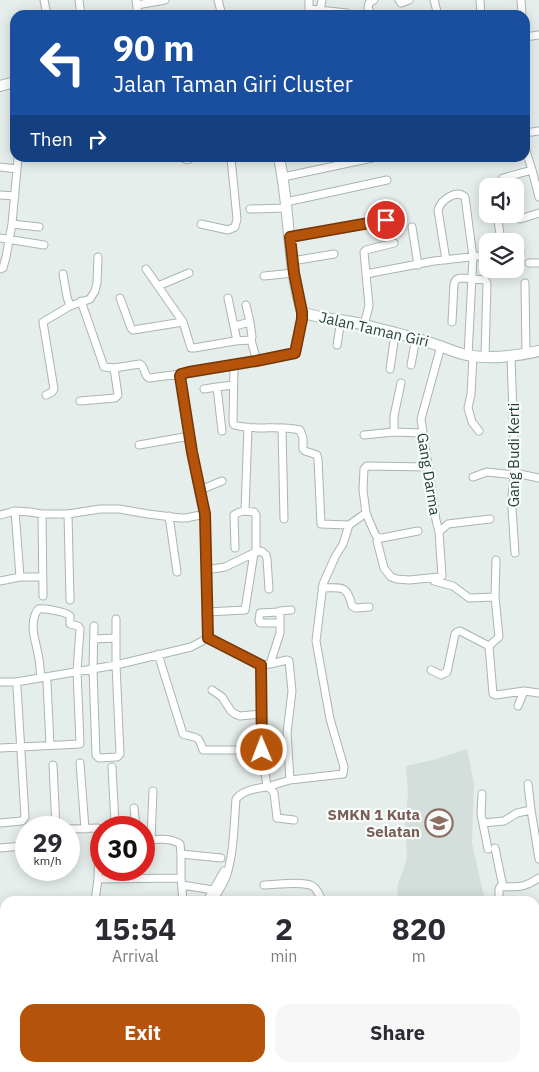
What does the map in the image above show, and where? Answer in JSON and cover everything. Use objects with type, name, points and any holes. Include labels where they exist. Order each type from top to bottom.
[{"type":"street","points":[[136,3],[165,0]]},
{"type":"street","points":[[320,10],[322,0]]},
{"type":"street","points":[[369,10],[369,4],[374,0]]},
{"type":"street","points":[[399,0],[401,3],[409,0]]},
{"type":"street","points":[[0,269],[3,268],[10,240],[18,162]]},
{"type":"street","points":[[201,224],[228,230],[235,227],[237,219],[231,162]]},
{"type":"street","name":"Jalan Taman Giri","points":[[280,162],[287,205],[292,261],[302,312],[416,338],[470,356],[511,357],[539,351]]},
{"type":"street","points":[[283,178],[354,162]]},
{"type":"street","points":[[529,162],[539,198]]},
{"type":"street","points":[[0,167],[17,169]]},
{"type":"street","points":[[503,178],[532,170]]},
{"type":"street","points":[[250,209],[287,205],[387,180]]},
{"type":"street","points":[[446,260],[438,210],[442,202],[449,197],[462,194],[465,197],[473,257],[471,278],[471,394],[468,408],[472,422],[479,431]]},
{"type":"street","points":[[0,195],[15,196]]},
{"type":"street","points":[[524,218],[539,213]]},
{"type":"street","points":[[290,237],[386,220]]},
{"type":"street","points":[[12,224],[39,227]]},
{"type":"street","points":[[412,227],[418,265]]},
{"type":"street","points":[[0,238],[44,245]]},
{"type":"street","points":[[364,325],[369,306],[365,251],[394,243]]},
{"type":"street","points":[[292,261],[334,254]]},
{"type":"street","points":[[366,274],[479,256]]},
{"type":"street","points":[[46,396],[54,388],[43,322],[70,306],[90,299],[97,283],[98,258]]},
{"type":"street","points":[[529,263],[539,263]]},
{"type":"street","points":[[146,270],[183,322],[191,348],[251,340]]},
{"type":"street","points":[[158,286],[189,273]]},
{"type":"street","points":[[264,276],[294,273]]},
{"type":"street","points":[[63,274],[70,306]]},
{"type":"street","points":[[452,322],[455,281],[459,278],[485,280],[487,283],[485,357]]},
{"type":"street","points":[[525,284],[526,354]]},
{"type":"street","points":[[120,298],[133,330],[183,322]]},
{"type":"street","points":[[228,298],[238,341]]},
{"type":"street","points":[[81,301],[103,366],[114,368],[140,364],[149,378],[234,365],[295,353],[302,312]]},
{"type":"street","points":[[246,305],[256,361]]},
{"type":"street","points":[[337,345],[340,320]]},
{"type":"street","points":[[235,326],[250,322]]},
{"type":"street","points":[[390,369],[396,334]]},
{"type":"street","points":[[411,365],[416,338]]},
{"type":"street","name":"Gang Darma","points":[[433,578],[440,577],[443,574],[439,532],[421,418],[441,346]]},
{"type":"street","name":"Gang Budi Kerti","points":[[511,357],[515,474],[512,502],[516,553]]},
{"type":"street","points":[[234,365],[234,425],[300,430],[303,434],[302,449],[317,455],[322,524],[349,525]]},
{"type":"street","points":[[80,401],[117,397],[114,368]]},
{"type":"street","points":[[181,374],[180,382],[205,514],[208,638]]},
{"type":"street","points":[[394,432],[394,416],[401,383]]},
{"type":"street","points":[[204,389],[233,385]]},
{"type":"street","points":[[217,387],[222,431]]},
{"type":"street","points":[[246,511],[248,427]]},
{"type":"street","points":[[282,428],[284,519]]},
{"type":"street","points":[[364,434],[422,433]]},
{"type":"street","points":[[139,445],[190,436]]},
{"type":"street","points":[[429,468],[367,466],[364,469],[363,482],[366,513],[378,538],[377,541],[384,568],[391,578],[409,580],[433,578],[434,581],[453,586],[469,598],[495,597]]},
{"type":"street","points":[[473,476],[487,472],[539,478]]},
{"type":"street","points":[[200,490],[222,481]]},
{"type":"street","points":[[0,514],[15,511],[68,514],[100,509],[119,509],[186,518],[205,514]]},
{"type":"street","points":[[15,511],[20,577]]},
{"type":"street","points":[[207,612],[245,610],[255,552],[256,515],[254,512],[246,511],[234,515],[235,548]]},
{"type":"street","points":[[216,896],[226,877],[236,799],[238,796],[290,780],[344,774],[326,700],[316,641],[322,588],[334,557],[343,544],[349,525],[366,513]]},
{"type":"street","points":[[42,514],[43,596]]},
{"type":"street","points":[[68,514],[70,600]]},
{"type":"street","points":[[169,516],[177,572]]},
{"type":"street","points":[[439,532],[448,524],[490,519]]},
{"type":"street","points":[[378,538],[418,531]]},
{"type":"street","points":[[206,570],[225,567],[255,552],[262,551],[267,559],[269,589]]},
{"type":"street","points":[[489,646],[499,637],[495,597],[496,560]]},
{"type":"street","points":[[0,581],[20,577],[42,577]]},
{"type":"street","points":[[322,588],[342,588],[350,596],[352,606],[356,608],[369,607]]},
{"type":"street","points":[[0,748],[80,744],[77,671],[79,628],[70,624],[70,618],[67,614],[39,609],[34,617],[33,627],[44,680],[50,745]]},
{"type":"street","points":[[280,623],[261,623],[259,621],[260,613],[291,610]]},
{"type":"street","points":[[270,664],[279,636],[279,612]]},
{"type":"street","points":[[94,626],[93,669],[96,755],[99,758],[117,757],[120,754],[116,619]]},
{"type":"street","points":[[431,670],[441,675],[447,672],[457,632],[460,631],[489,646]]},
{"type":"street","points":[[94,639],[116,638]]},
{"type":"street","points":[[208,638],[261,665],[289,661],[292,691],[287,733],[290,780]]},
{"type":"street","points":[[0,682],[44,680],[77,671],[116,665],[191,647],[208,638]]},
{"type":"street","points":[[489,646],[494,694],[524,691],[539,693]]},
{"type":"street","points":[[158,654],[182,734],[197,738],[200,741],[202,750],[262,750]]},
{"type":"street","points":[[261,665],[262,750],[267,788]]},
{"type":"street","points":[[0,823],[22,821],[25,817],[17,687]]},
{"type":"street","points":[[212,690],[222,697],[235,714],[240,716],[262,714]]},
{"type":"street","points":[[518,706],[524,691]]},
{"type":"street","points":[[80,763],[85,829]]},
{"type":"street","points":[[53,765],[55,816]]},
{"type":"street","points":[[112,767],[115,816]]},
{"type":"street","points":[[528,784],[539,859]]},
{"type":"street","points":[[267,788],[270,788],[274,793],[277,818],[294,820]]},
{"type":"street","points":[[150,816],[153,791]]},
{"type":"street","points":[[482,794],[481,814],[483,823],[503,887]]},
{"type":"street","points":[[134,808],[135,816]]},
{"type":"street","points":[[483,823],[504,820],[517,813],[531,810]]},
{"type":"street","points":[[80,829],[90,829]]},
{"type":"street","points":[[155,840],[173,840],[180,844],[182,896]]},
{"type":"street","points":[[0,848],[15,847]]},
{"type":"street","points":[[181,854],[221,858]]},
{"type":"street","points":[[210,896],[221,875],[228,867]]},
{"type":"street","points":[[499,896],[500,887],[518,888],[539,878]]},
{"type":"street","points":[[96,896],[98,881]]},
{"type":"street","points":[[153,881],[181,882],[213,890]]},
{"type":"street","points":[[264,885],[304,884],[312,886],[318,891],[320,896]]},
{"type":"shaded area","name":"SMKN 1 Kuta Selatan","points":[[467,749],[474,784],[472,843],[484,896],[398,896],[397,887],[407,859],[405,820],[408,794],[406,766]]},
{"type":"place","name":"SMKN 1 Kuta Selatan","points":[[439,823]]},
{"type":"route","points":[[262,750],[261,665],[208,638],[205,514],[192,452],[180,376],[189,372],[295,353],[302,312],[294,273],[290,237],[386,220]]}]
